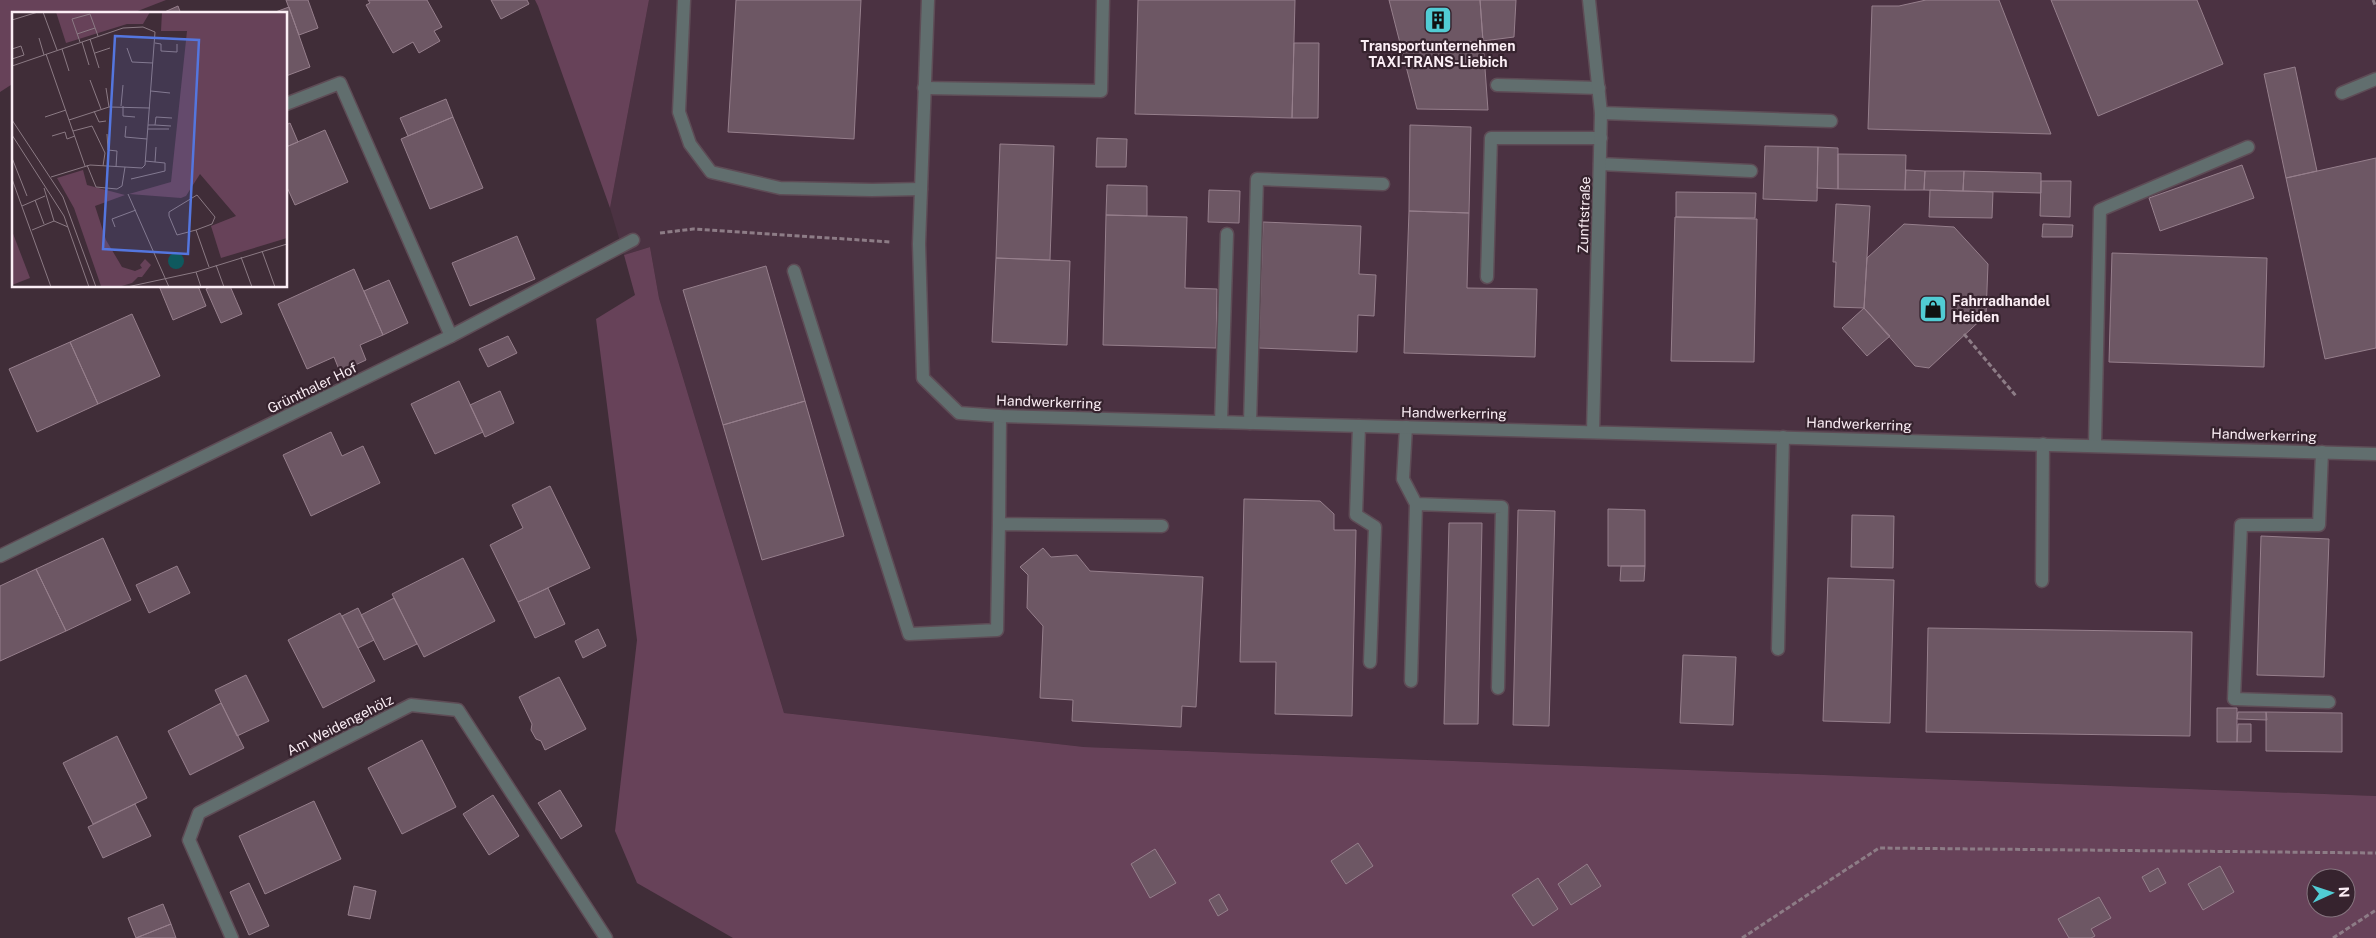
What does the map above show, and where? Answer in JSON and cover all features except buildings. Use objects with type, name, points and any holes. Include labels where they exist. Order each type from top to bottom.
[{"type":"street","points":[[684,0],[679,112],[690,144],[711,172],[780,188],[872,190],[921,188]]},
{"type":"street","name":"Handwerkerring","points":[[928,0],[919,244],[923,378],[959,413],[1000,416],[2376,454]]},
{"type":"street","points":[[924,88],[1101,90],[1103,0]]},
{"type":"street","name":"Zunftstraße","points":[[1589,0],[1601,113],[1593,432]]},
{"type":"street","points":[[2342,93],[2376,79]]},
{"type":"street","points":[[288,103],[340,83],[451,336]]},
{"type":"street","points":[[1497,85],[1599,88]]},
{"type":"street","points":[[1601,113],[1832,121]]},
{"type":"street","points":[[1487,276],[1491,138],[1601,138]]},
{"type":"street","points":[[2095,445],[2100,210],[2248,147]]},
{"type":"street","points":[[1600,164],[1751,170]]},
{"type":"street","points":[[1250,422],[1257,179],[1382,184]]},
{"type":"street","points":[[1221,422],[1227,234]]},
{"type":"street","name":"Grünthaler Hof","points":[[0,556],[451,336],[633,240]]},
{"type":"street","points":[[794,271],[909,634],[997,630],[1000,416]]},
{"type":"street","points":[[1359,426],[1356,515],[1374,526],[1370,662]]},
{"type":"street","points":[[1406,427],[1404,479],[1416,504],[1411,681]]},
{"type":"street","points":[[1778,649],[1783,437]]},
{"type":"street","points":[[2042,581],[2044,444]]},
{"type":"street","points":[[2322,452],[2319,525],[2242,525],[2234,699],[2328,702]]},
{"type":"street","points":[[1416,504],[1502,508],[1498,688]]},
{"type":"street","points":[[998,524],[1162,526]]},
{"type":"street","name":"Am Weidengehölz","points":[[232,938],[189,840],[199,813],[411,706],[458,710],[606,938]]},
{"type":"path","points":[[2373,0],[2376,7]]},
{"type":"path","points":[[633,240],[657,234],[693,229],[919,244]]},
{"type":"path","points":[[1964,334],[2016,396]]},
{"type":"path","points":[[1742,938],[1879,848],[2376,853]]},
{"type":"path","points":[[2333,938],[2376,910]]},
{"type":"shaded area","points":[[0,0],[166,0],[135,12],[12,12],[12,84],[0,92]]},
{"type":"shaded area","points":[[535,0],[649,0],[610,208],[538,6]]},
{"type":"shaded area","points":[[649,0],[2376,0],[2376,796],[1084,747],[784,713],[659,298],[650,247],[624,255],[610,208]]},
{"type":"shaded area","points":[[650,247],[659,298],[784,713],[1084,747],[2376,796],[2376,938],[733,938],[637,883],[615,831],[637,640],[596,319],[635,295],[624,255]]},
{"type":"place","name":"Transportunternehmen TAXI-TRANS-Liebich","points":[[1438,20]]},
{"type":"place","name":"Fahrradhandel Heiden","points":[[1933,309]]}]
